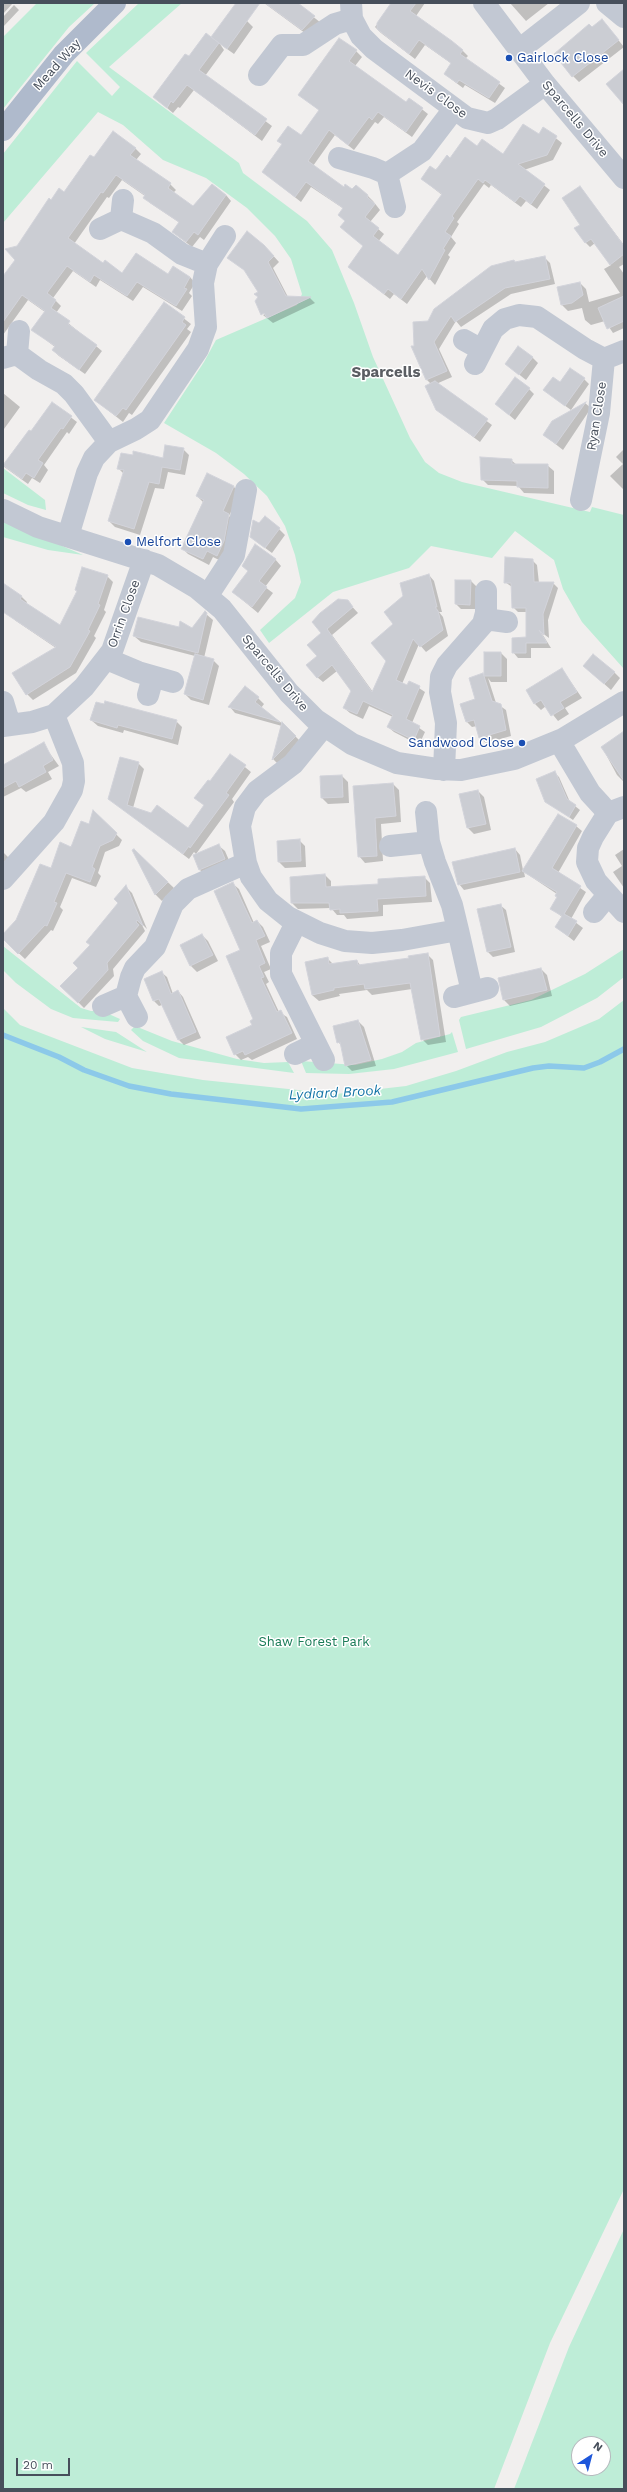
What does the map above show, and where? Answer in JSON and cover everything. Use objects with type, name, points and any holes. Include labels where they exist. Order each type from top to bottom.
[{"type":"main road","name":"Mead Way","points":[[3,130],[64,54],[115,3]]},
{"type":"street","name":"Sparcells Drive","points":[[484,3],[545,84],[624,178]]},
{"type":"street","points":[[519,50],[580,3]]},
{"type":"street","points":[[608,3],[624,17]]},
{"type":"street","points":[[259,75],[282,45],[302,45],[335,24],[351,11]]},
{"type":"street","name":"Nevis Close","points":[[351,11],[361,36],[374,48],[468,118],[488,122],[505,115],[545,84]]},
{"type":"street","points":[[387,174],[422,151],[454,109]]},
{"type":"street","points":[[339,158],[374,168],[387,174]]},
{"type":"street","points":[[387,174],[395,207]]},
{"type":"street","points":[[100,229],[122,209],[153,234],[182,254],[207,264]]},
{"type":"street","points":[[68,536],[87,473],[94,458],[109,442],[136,429],[150,420],[198,349],[206,328],[203,283],[207,264],[224,236]]},
{"type":"street","name":"Ryan Close","points":[[474,351],[498,324],[512,316],[528,314],[544,320],[584,349],[614,355],[579,471],[581,500]]},
{"type":"street","points":[[19,331],[10,356],[69,389],[109,442]]},
{"type":"street","points":[[208,595],[234,555],[246,490]]},
{"type":"street","name":"Sparcells Drive","points":[[3,510],[38,527],[144,560],[171,572],[208,595],[236,625],[289,693],[324,726],[352,744],[383,758],[412,766],[444,770],[490,765],[525,755],[559,741],[624,702]]},
{"type":"street","name":"Orrin Close","points":[[7,726],[54,715],[74,698],[107,659],[144,560]]},
{"type":"street","points":[[444,770],[446,723],[440,692],[441,677],[447,665],[480,629],[485,619],[486,591]]},
{"type":"street","points":[[485,619],[507,622]]},
{"type":"street","points":[[107,659],[158,685]]},
{"type":"street","points":[[3,702],[7,726]]},
{"type":"street","points":[[3,879],[47,831],[64,807],[72,790],[74,781],[73,763],[54,715]]},
{"type":"street","points":[[324,726],[293,764],[257,791],[245,807],[240,826],[246,864],[262,893],[276,908],[296,923],[345,941],[372,943],[402,940],[458,930]]},
{"type":"street","points":[[559,741],[590,793],[616,810],[593,837],[588,848],[587,862],[591,874],[624,912]]},
{"type":"street","points":[[426,812],[429,842],[458,930],[471,992]]},
{"type":"street","points":[[390,846],[429,842]]},
{"type":"street","points":[[137,1017],[126,996],[135,968],[155,947],[168,914],[178,898],[188,889],[204,881],[246,864]]},
{"type":"street","points":[[594,912],[608,895]]},
{"type":"street","points":[[295,1054],[320,1052],[281,974],[281,953],[296,923]]},
{"type":"street","points":[[103,1006],[126,996]]},
{"type":"green space","points":[[37,3],[95,3],[69,27],[3,109],[3,37]]},
{"type":"green space","points":[[139,3],[182,3],[109,67],[239,163],[243,173],[307,221],[332,250],[354,303],[373,357],[410,438],[425,462],[439,473],[462,482],[590,512],[592,507],[624,515],[624,669],[582,622],[563,589],[554,560],[515,531],[492,558],[431,546],[409,568],[333,592],[269,643],[260,630],[295,598],[301,582],[295,555],[285,526],[267,496],[244,474],[216,453],[164,423],[204,362],[216,340],[297,305],[302,294],[291,259],[275,236],[247,208],[206,178],[163,160],[123,125],[98,112],[3,223],[3,154],[77,61],[112,96],[120,87],[86,53]]},
{"type":"green space","points":[[3,468],[45,500],[46,510],[28,505],[3,493]]},
{"type":"green space","points":[[3,516],[21,528],[83,555],[48,550],[3,537]]},
{"type":"green space","points":[[3,946],[81,1008],[91,1011],[102,1011],[120,1019],[118,1022],[73,1018],[51,1009],[16,983],[3,970]]},
{"type":"green space","points":[[624,949],[624,977],[597,998],[541,1027],[466,1049],[459,1020],[461,1017],[531,1000],[585,974]]},
{"type":"green space","name":"Shaw Forest Park","points":[[624,1000],[624,2189],[550,2343],[494,2489],[3,2489],[3,1008],[20,1025],[132,1068],[203,1080],[336,1094],[406,1086],[456,1071],[507,1052],[545,1042],[599,1019]]},
{"type":"green space","points":[[135,1026],[172,1041],[237,1059],[264,1063],[288,1062],[294,1073],[179,1058],[143,1041],[131,1030]]},
{"type":"green space","points":[[81,1027],[116,1032],[147,1052],[105,1039]]},
{"type":"green space","points":[[452,1032],[458,1052],[394,1069],[349,1074],[306,1073],[301,1061],[355,1065],[382,1059],[402,1052],[416,1043],[450,1034]]},
{"type":"green space","points":[[624,2229],[624,2489],[514,2489],[569,2347]]},
{"type":"building","points":[[236,3],[260,3],[227,49],[219,43],[199,70],[267,119],[255,135],[187,85],[173,103],[171,101],[167,108],[153,97],[185,54],[189,56],[206,33],[211,37]]},
{"type":"building","points":[[265,3],[298,3],[315,16],[302,30]]},
{"type":"building","points":[[391,3],[416,3],[410,11],[463,50],[460,54],[500,82],[489,98],[459,80],[457,83],[444,74],[451,63],[419,40],[409,54],[377,29],[377,23]]},
{"type":"building","points":[[602,19],[619,40],[572,77],[554,54],[589,24],[592,27]]},
{"type":"building","points":[[339,38],[357,50],[349,61],[406,102],[409,98],[423,108],[406,132],[378,112],[372,120],[369,117],[348,145],[329,130],[308,161],[344,187],[345,184],[352,189],[356,185],[368,195],[367,197],[375,204],[365,217],[379,228],[373,236],[398,255],[442,194],[421,179],[430,166],[436,170],[447,155],[450,158],[465,137],[477,146],[482,139],[503,154],[523,124],[539,134],[543,127],[557,136],[547,155],[518,164],[545,184],[531,204],[520,196],[515,202],[485,180],[483,183],[478,179],[452,216],[454,218],[445,232],[451,236],[443,249],[445,250],[429,280],[422,269],[401,299],[388,289],[384,294],[348,267],[363,246],[340,227],[345,221],[338,215],[343,208],[306,182],[295,197],[262,172],[282,144],[277,141],[288,126],[301,135],[319,110],[298,95]]},
{"type":"building","points":[[624,69],[624,105],[606,84]]},
{"type":"building","points":[[113,131],[136,148],[130,155],[171,183],[168,188],[193,206],[212,184],[226,195],[198,235],[194,232],[186,242],[172,232],[179,222],[143,198],[145,195],[116,175],[103,193],[101,192],[68,238],[103,263],[105,260],[122,273],[136,253],[168,274],[173,266],[190,277],[184,288],[187,289],[176,306],[137,282],[127,296],[94,275],[90,282],[67,266],[47,293],[56,300],[51,308],[70,321],[68,324],[97,345],[79,370],[52,350],[55,346],[31,330],[45,311],[22,295],[3,322],[3,276],[15,260],[5,249],[17,246],[49,198],[51,200],[59,188],[64,192],[90,155],[94,157]]},
{"type":"building","points":[[580,186],[624,246],[624,254],[610,265],[591,239],[585,243],[574,228],[580,225],[562,198]]},
{"type":"building","points":[[247,231],[264,245],[274,256],[268,262],[286,296],[311,297],[267,318],[264,313],[261,315],[255,301],[258,297],[254,294],[258,292],[244,270],[227,258]]},
{"type":"building","points":[[545,256],[550,279],[505,288],[455,322],[451,316],[434,342],[447,371],[426,380],[411,346],[414,346],[413,322],[428,321],[434,309],[491,266],[514,260],[515,262]]},
{"type":"building","points":[[580,282],[583,295],[572,303],[561,305],[557,287]]},
{"type":"building","points":[[624,296],[624,321],[607,329],[598,308]]},
{"type":"building","points":[[164,302],[185,317],[182,322],[186,325],[126,410],[123,408],[116,416],[94,400]]},
{"type":"building","points":[[518,346],[533,357],[519,375],[505,364]]},
{"type":"building","points":[[570,368],[585,378],[565,406],[543,390],[553,377],[560,382]]},
{"type":"building","points":[[515,377],[530,388],[509,415],[495,404]]},
{"type":"building","points":[[435,381],[488,419],[474,437],[436,410],[425,386]]},
{"type":"building","points":[[52,402],[72,416],[63,429],[61,428],[38,460],[43,463],[34,478],[26,473],[22,479],[3,465],[29,430],[31,431]]},
{"type":"building","points":[[586,402],[556,444],[543,435],[552,421]]},
{"type":"building","points":[[165,445],[184,448],[180,470],[162,467],[159,484],[149,482],[134,529],[108,521],[124,470],[117,469],[121,453],[133,455],[133,451],[163,458]]},
{"type":"building","points":[[480,457],[512,459],[512,464],[548,464],[548,488],[517,487],[517,481],[481,480]]},
{"type":"building","points":[[207,473],[234,486],[223,511],[229,514],[224,541],[217,556],[207,551],[203,559],[181,549],[204,500],[196,496]]},
{"type":"building","points":[[265,516],[280,528],[265,548],[250,537],[253,520],[259,523]]},
{"type":"building","points":[[255,544],[276,559],[259,581],[267,587],[252,607],[232,592],[248,571],[242,566]]},
{"type":"building","points":[[505,557],[533,559],[534,582],[554,582],[543,614],[544,635],[539,630],[547,643],[526,643],[526,653],[512,653],[512,638],[526,637],[526,608],[512,608],[511,583],[504,583]]},
{"type":"building","points":[[82,567],[108,575],[98,604],[100,605],[88,630],[90,631],[70,667],[26,695],[12,673],[56,647],[3,612],[3,583],[22,596],[20,599],[60,625],[77,591],[75,590]]},
{"type":"building","points":[[429,574],[437,607],[435,607],[438,611],[443,630],[420,647],[413,639],[396,680],[407,685],[409,681],[420,686],[406,719],[420,726],[414,740],[387,727],[393,715],[363,701],[357,714],[343,708],[351,691],[332,665],[317,678],[306,665],[317,656],[307,645],[321,633],[312,622],[320,613],[338,599],[348,600],[353,607],[327,629],[372,692],[386,661],[371,643],[393,624],[384,612],[403,596],[400,583]]},
{"type":"building","points":[[455,580],[471,580],[470,605],[455,604]]},
{"type":"building","points":[[205,611],[207,613],[198,653],[133,636],[138,617],[179,627],[180,621],[192,628]]},
{"type":"building","points":[[484,652],[501,652],[501,676],[484,676]]},
{"type":"building","points":[[195,654],[214,659],[203,700],[184,694]]},
{"type":"building","points":[[593,654],[615,672],[604,684],[583,666]]},
{"type":"building","points":[[562,668],[577,692],[560,702],[564,708],[551,716],[541,700],[534,704],[526,690]]},
{"type":"building","points":[[483,673],[492,701],[501,704],[506,730],[479,738],[474,720],[466,722],[460,704],[475,699],[469,678]]},
{"type":"building","points":[[245,686],[259,697],[255,702],[280,722],[228,707]]},
{"type":"building","points":[[105,701],[177,720],[172,739],[118,725],[117,728],[90,720],[96,702],[104,704]]},
{"type":"building","points":[[282,722],[296,736],[272,760]]},
{"type":"building","points":[[624,731],[624,781],[601,747]]},
{"type":"building","points":[[44,742],[53,760],[43,766],[46,772],[19,787],[16,781],[3,788],[3,765]]},
{"type":"building","points":[[230,754],[246,765],[226,793],[229,795],[190,848],[189,846],[183,854],[108,799],[120,757],[139,762],[127,805],[151,813],[157,805],[188,828],[204,805],[194,798],[208,780],[210,781]]},
{"type":"building","points":[[555,771],[567,799],[576,805],[569,817],[545,802],[536,779]]},
{"type":"building","points":[[342,775],[343,797],[321,798],[320,776]]},
{"type":"building","points":[[393,783],[396,816],[375,818],[377,856],[358,857],[353,786]]},
{"type":"building","points":[[478,790],[486,824],[467,828],[459,794]]},
{"type":"building","points":[[93,810],[117,833],[113,840],[100,846],[92,867],[95,869],[90,882],[66,873],[54,902],[57,903],[47,926],[45,925],[18,954],[3,939],[3,934],[16,920],[40,864],[51,868],[60,842],[71,847],[81,821],[89,824]]},
{"type":"building","points":[[558,814],[577,825],[552,868],[581,886],[564,914],[577,921],[568,936],[555,927],[562,916],[550,909],[557,897],[555,896],[557,892],[522,871]]},
{"type":"building","points":[[300,839],[301,861],[278,862],[277,841]]},
{"type":"building","points":[[219,844],[225,859],[199,870],[193,855]]},
{"type":"building","points":[[515,848],[520,872],[458,885],[452,862]]},
{"type":"building","points":[[134,849],[168,882],[155,895],[132,850]]},
{"type":"building","points":[[325,874],[326,887],[378,884],[378,879],[425,876],[426,896],[377,899],[378,911],[340,913],[340,909],[330,910],[329,903],[291,903],[290,877]]},
{"type":"building","points":[[233,882],[252,923],[257,920],[265,936],[256,940],[265,963],[259,966],[264,977],[261,978],[277,1012],[281,1010],[292,1033],[245,1055],[243,1051],[234,1055],[226,1037],[252,1025],[250,1021],[253,1019],[226,956],[240,950],[214,891]]},
{"type":"building","points":[[126,885],[143,926],[137,920],[136,922],[139,925],[107,963],[108,970],[78,1003],[60,986],[78,968],[73,963],[90,945],[86,942],[118,903],[114,899]]},
{"type":"building","points":[[501,904],[511,947],[487,952],[477,909]]},
{"type":"building","points":[[202,934],[213,955],[190,966],[180,945]]},
{"type":"building","points":[[428,953],[440,1036],[421,1040],[410,983],[365,989],[364,984],[334,988],[334,990],[312,995],[305,962],[328,957],[329,964],[357,960],[358,965],[409,958],[408,956]]},
{"type":"building","points":[[541,968],[547,990],[503,1000],[498,978]]},
{"type":"building","points":[[162,971],[171,994],[178,990],[196,1032],[178,1040],[159,999],[153,1001],[144,979]]},
{"type":"building","points":[[358,1020],[371,1060],[345,1066],[340,1042],[337,1043],[333,1026]]},
{"type":"waterway","name":"Lydiard Brook","points":[[3,1035],[59,1057],[84,1070],[129,1086],[171,1094],[301,1109],[392,1102],[533,1068],[549,1066],[584,1068],[600,1062],[624,1049]]},
{"type":"place","name":"Gairlock Close","points":[[509,58]]},
{"type":"place","name":"Melfort Close","points":[[128,542]]},
{"type":"place","name":"Sandwood Close","points":[[522,743]]},
{"type":"district","name":"Sparcells","points":[[386,373]]}]
